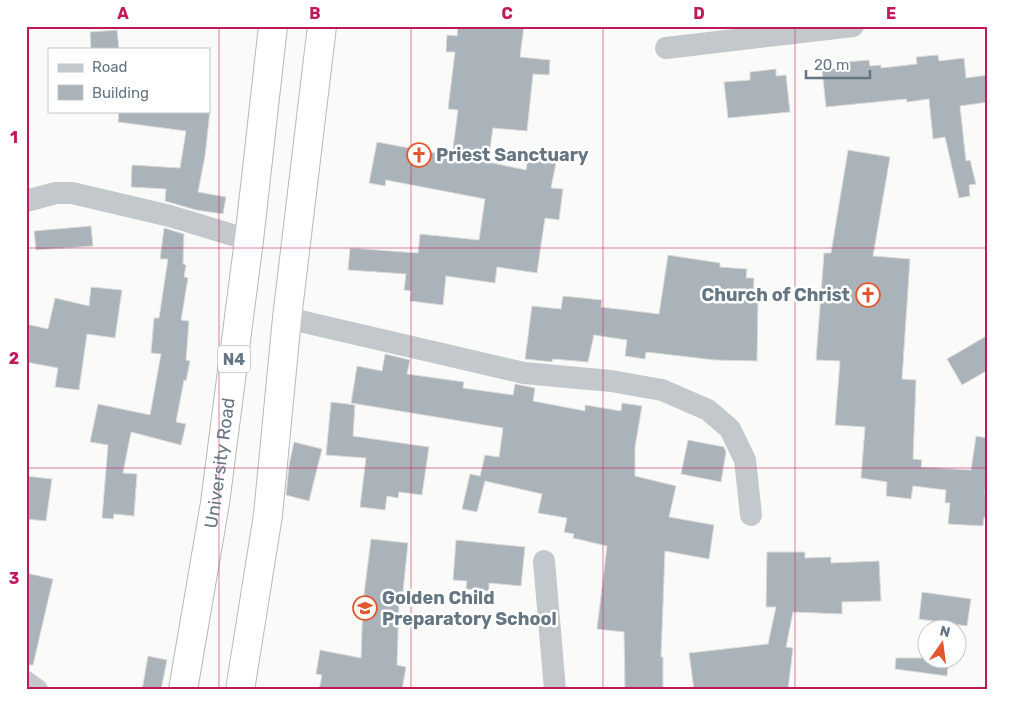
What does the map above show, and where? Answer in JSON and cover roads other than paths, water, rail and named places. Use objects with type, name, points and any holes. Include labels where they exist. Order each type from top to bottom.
[{"type":"highway","name":"University Road","points":[[183,690],[215,503],[249,240],[273,26]]},
{"type":"highway","points":[[240,690],[268,515],[287,318],[322,26]]},
{"type":"street","points":[[666,48],[853,26]]},
{"type":"street","points":[[26,201],[56,193],[72,193],[170,216],[249,240]]},
{"type":"street","points":[[287,318],[524,373],[611,380],[662,390],[708,410],[730,429],[745,460],[751,515]]},
{"type":"street","points":[[544,561],[555,690]]},
{"type":"street","points":[[26,682],[37,690]]},
{"type":"place","name":"Priest Sanctuary","points":[[419,155]]},
{"type":"place","name":"Church of Christ","points":[[868,295]]},
{"type":"place","name":"Golden Child Preparatory School","points":[[365,608]]}]
